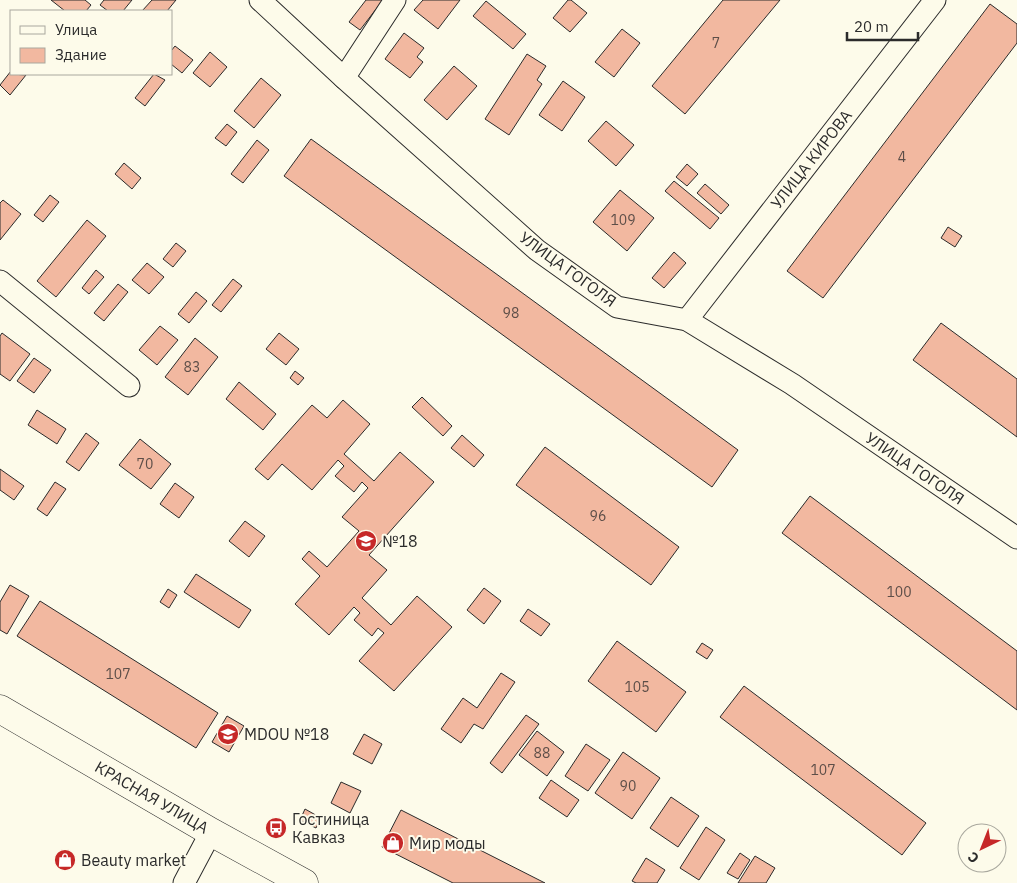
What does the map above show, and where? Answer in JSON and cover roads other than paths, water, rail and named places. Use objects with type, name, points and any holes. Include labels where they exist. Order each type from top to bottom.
[{"type":"main road","name":"КРАСНАЯ УЛИЦА","points":[[0,709],[210,832],[304,883]]},
{"type":"street","name":"УЛИЦА ГОГОЛЯ","points":[[260,0],[344,78],[538,250],[617,307],[687,320],[792,384],[1017,538]]},
{"type":"street","points":[[344,78],[395,0]]},
{"type":"street","name":"УЛИЦА КИРОВА","points":[[687,320],[935,0]]},
{"type":"street","points":[[0,281],[128,386]]},
{"type":"street","points":[[184,883],[210,832]]},
{"type":"place","name":"№18","points":[[366,541]]},
{"type":"place","name":"MDOU №18","points":[[228,734]]},
{"type":"place","name":"Гостиница Кавказ","points":[[276,828]]},
{"type":"place","name":"Мир моды","points":[[393,843]]},
{"type":"place","name":"Beauty market","points":[[65,860]]}]
